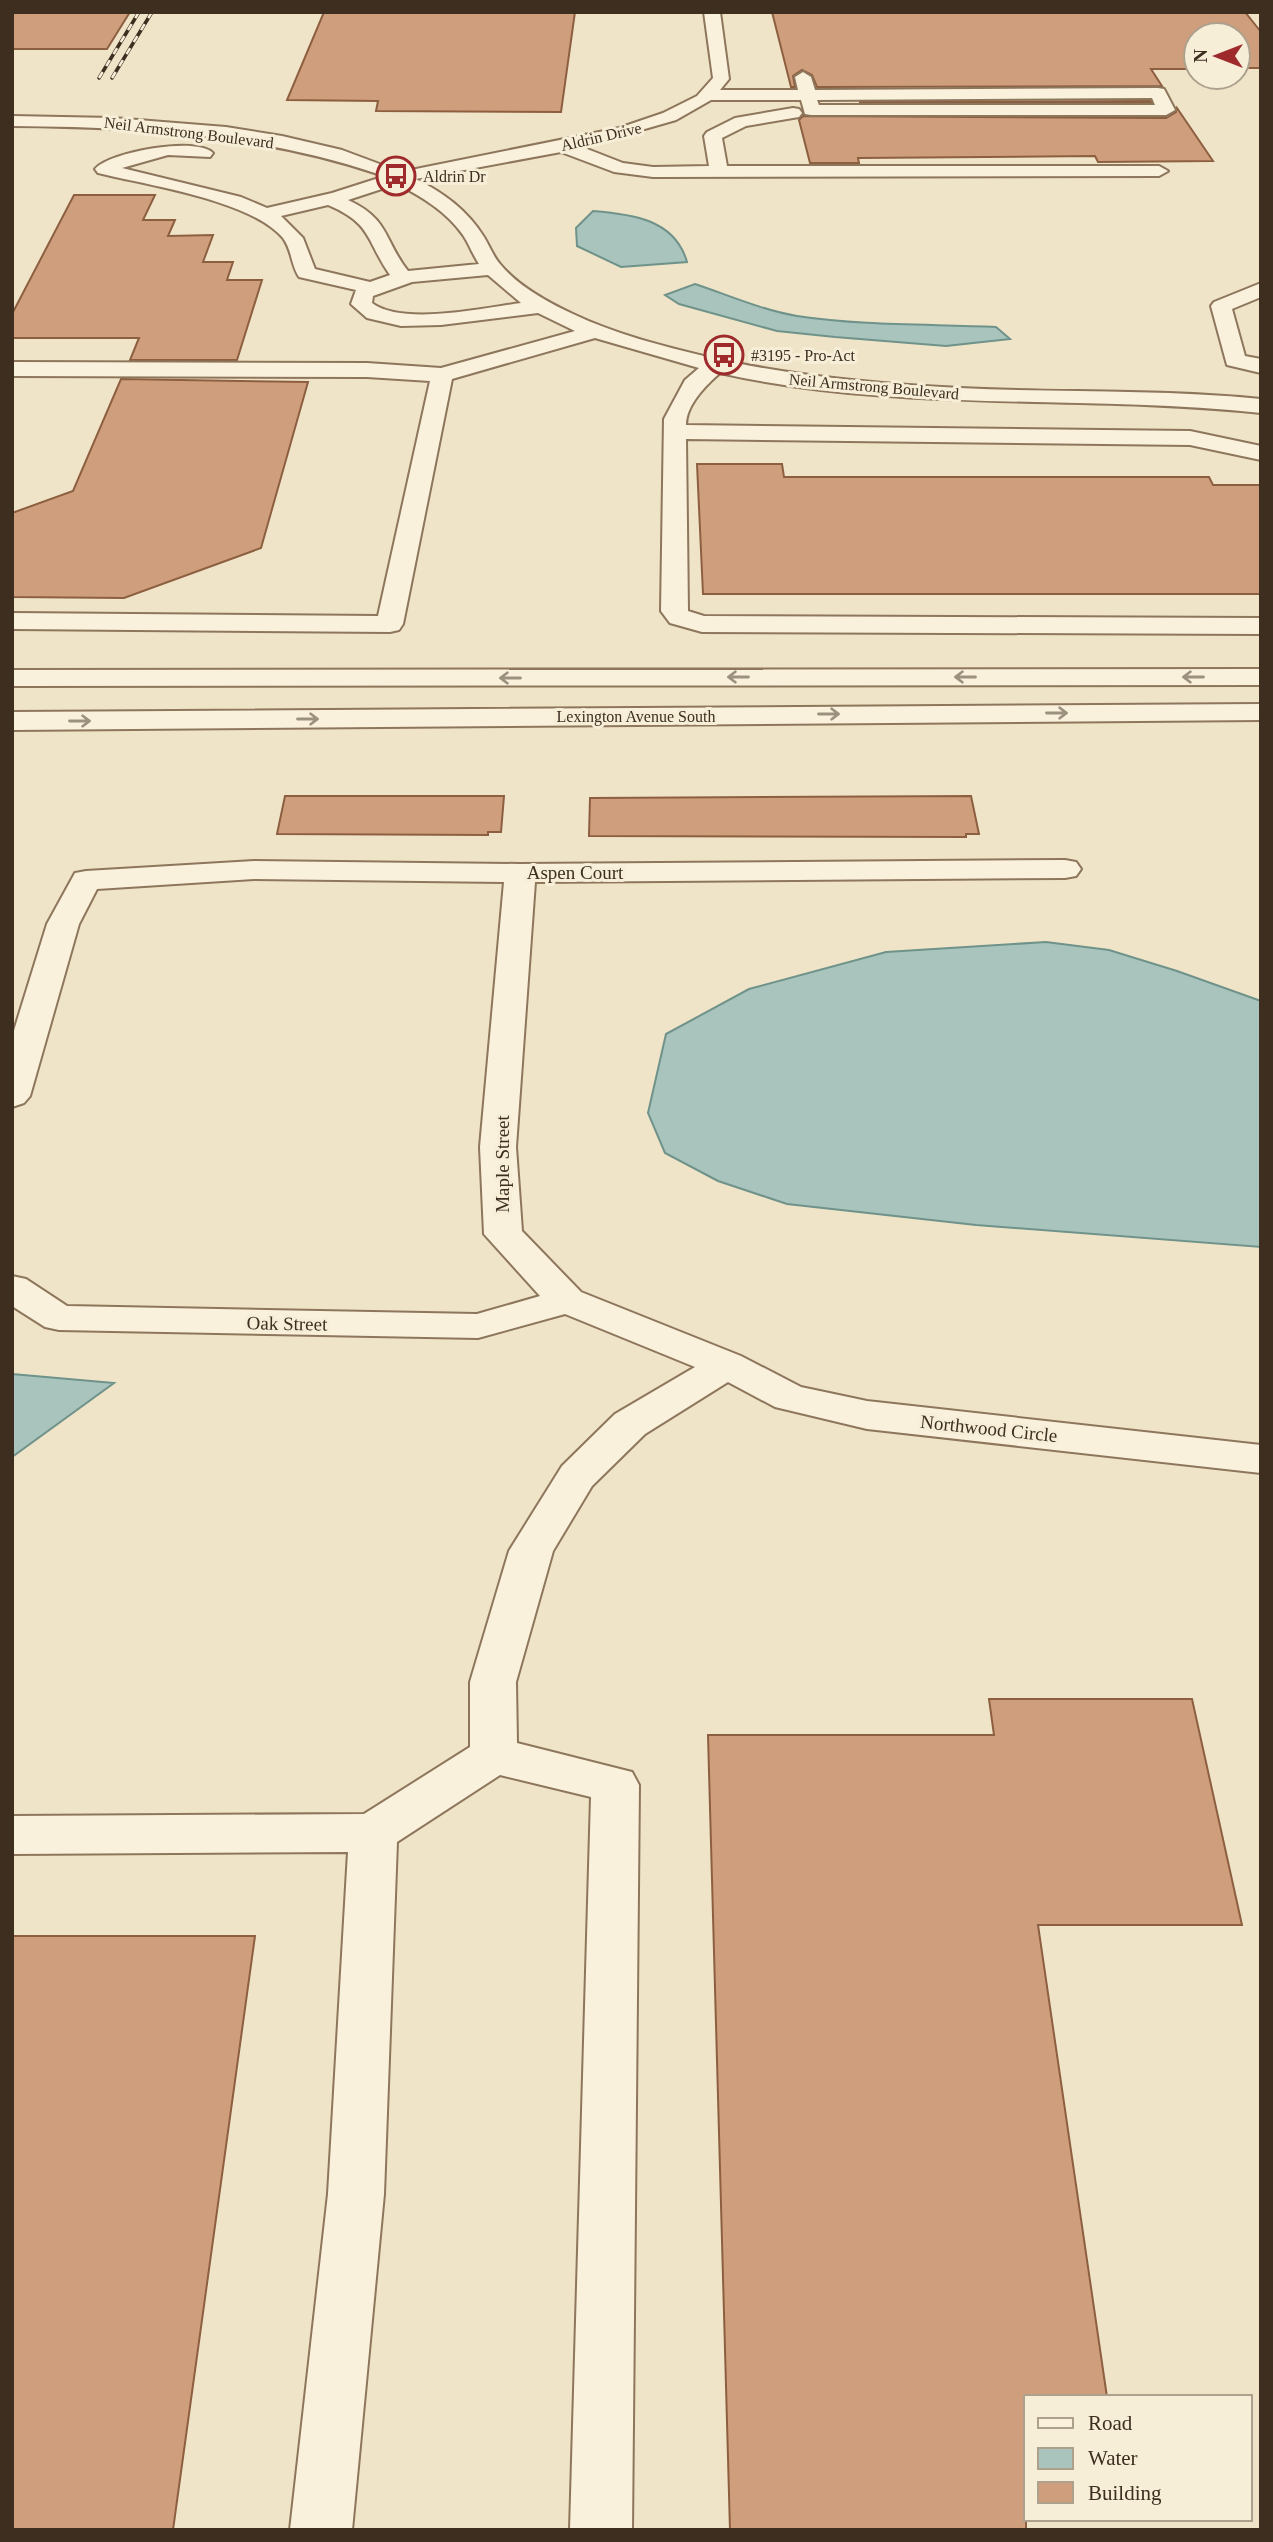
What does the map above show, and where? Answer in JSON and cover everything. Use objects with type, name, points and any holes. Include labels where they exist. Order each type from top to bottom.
[{"type":"street","points":[[710,95],[717,88],[722,71],[712,12]]},
{"type":"street","points":[[710,95],[807,94],[1158,93],[1166,110],[807,94],[713,136],[719,172]]},
{"type":"street","name":"Aldrin Drive","points":[[265,214],[330,199],[399,177],[656,123],[695,106],[710,95]]},
{"type":"street","name":"Neil Armstrong Boulevard","points":[[12,121],[87,121],[220,133],[337,156],[399,177],[450,208],[466,225],[494,269],[512,286],[543,306],[598,331],[648,348],[716,365],[819,383],[962,395],[1155,397],[1261,406]]},
{"type":"street","points":[[559,145],[620,168],[653,172],[1159,171]]},
{"type":"street","points":[[220,156],[168,149],[112,164],[104,169],[234,201],[265,214],[285,228],[298,242],[306,273],[372,288]]},
{"type":"street","points":[[330,199],[353,208],[366,218],[380,236],[388,259],[404,279]]},
{"type":"street","points":[[494,269],[404,279],[372,288],[364,293],[361,304],[373,314],[397,319],[543,306]]},
{"type":"street","points":[[1255,294],[1221,306],[1235,360],[1261,366]]},
{"type":"street","points":[[1226,324],[1249,330]]},
{"type":"street","points":[[12,369],[367,370],[442,375],[598,331]]},
{"type":"street","points":[[716,365],[693,386],[675,419],[674,611],[679,617],[702,624],[1261,626]]},
{"type":"street","points":[[12,621],[390,624],[442,375]]},
{"type":"street","points":[[962,395],[969,436]]},
{"type":"street","points":[[674,432],[1190,438],[1261,453]]},
{"type":"street","name":"Lexington Avenue South","points":[[12,678],[1261,677]]},
{"type":"street","name":"Lexington Avenue South","points":[[12,721],[1261,712]]},
{"type":"street","name":"Aspen Court","points":[[12,1096],[63,924],[86,880],[254,870],[520,873],[1065,869]]},
{"type":"street","name":"Maple Street","points":[[520,873],[498,1147],[503,1234],[567,1301],[727,1365]]},
{"type":"street","name":"Oak Street","points":[[12,1288],[59,1318],[478,1326],[567,1301]]},
{"type":"street","points":[[494,1755],[494,1682],[531,1551],[577,1476],[631,1424],[727,1365]]},
{"type":"street","name":"Northwood Circle","points":[[727,1365],[789,1398],[828,1409],[1261,1459]]},
{"type":"street","points":[[12,1835],[373,1833],[494,1755],[615,1784],[601,2530]]},
{"type":"street","points":[[321,2530],[356,2194],[373,1833]]},
{"type":"water","points":[[593,211],[636,217],[662,228],[673,236],[687,262],[621,267],[577,246],[576,228]]},
{"type":"water","points":[[695,284],[758,306],[797,316],[872,323],[996,327],[1010,339],[946,346],[777,331],[679,304],[665,295]]},
{"type":"water","points":[[1046,942],[1109,950],[1261,1001],[1261,1247],[976,1225],[787,1204],[718,1181],[665,1153],[648,1113],[666,1034],[749,989],[886,952]]},
{"type":"water","points":[[12,1374],[114,1383],[12,1457]]},
{"type":"building","points":[[12,12],[130,12],[107,49],[12,49]]},
{"type":"building","points":[[324,12],[575,12],[561,112],[376,111],[378,101],[287,100]]},
{"type":"building","points":[[772,12],[1245,12],[1261,32],[1261,68],[1252,68],[1252,21],[1182,21],[1182,69],[1151,69],[1162,86],[817,87],[812,75],[802,70],[793,76],[795,87],[791,87]]},
{"type":"building","points":[[1150,101],[1151,102],[859,102]]},
{"type":"building","points":[[1177,108],[1213,161],[1098,162],[1095,156],[858,158],[859,163],[810,163],[799,120],[803,116],[1166,118],[1176,112]]},
{"type":"building","points":[[74,195],[155,195],[143,220],[175,220],[168,236],[213,235],[203,262],[233,262],[227,280],[262,280],[237,360],[130,360],[139,338],[12,338],[12,314]]},
{"type":"building","points":[[121,379],[308,382],[261,548],[124,598],[12,597],[12,513],[73,491]]},
{"type":"building","points":[[697,464],[782,464],[784,477],[1209,477],[1213,485],[1261,485],[1261,594],[703,594]]},
{"type":"building","points":[[285,796],[504,796],[501,832],[488,832],[488,835],[277,834]]},
{"type":"building","points":[[971,796],[979,834],[966,834],[966,837],[589,836],[590,798]]},
{"type":"building","points":[[989,1699],[1192,1699],[1242,1925],[1038,1925],[1107,2395],[1024,2395],[1026,2530],[730,2530],[708,1735],[994,1735]]},
{"type":"building","points":[[12,1936],[255,1936],[173,2530],[12,2530]]},
{"type":"railway","points":[[99,78],[139,12]]},
{"type":"railway","points":[[112,78],[152,12]]},
{"type":"place","name":"Aldrin Dr","points":[[396,176]]},
{"type":"place","name":"#3195 - Pro-Act","points":[[724,355]]}]
